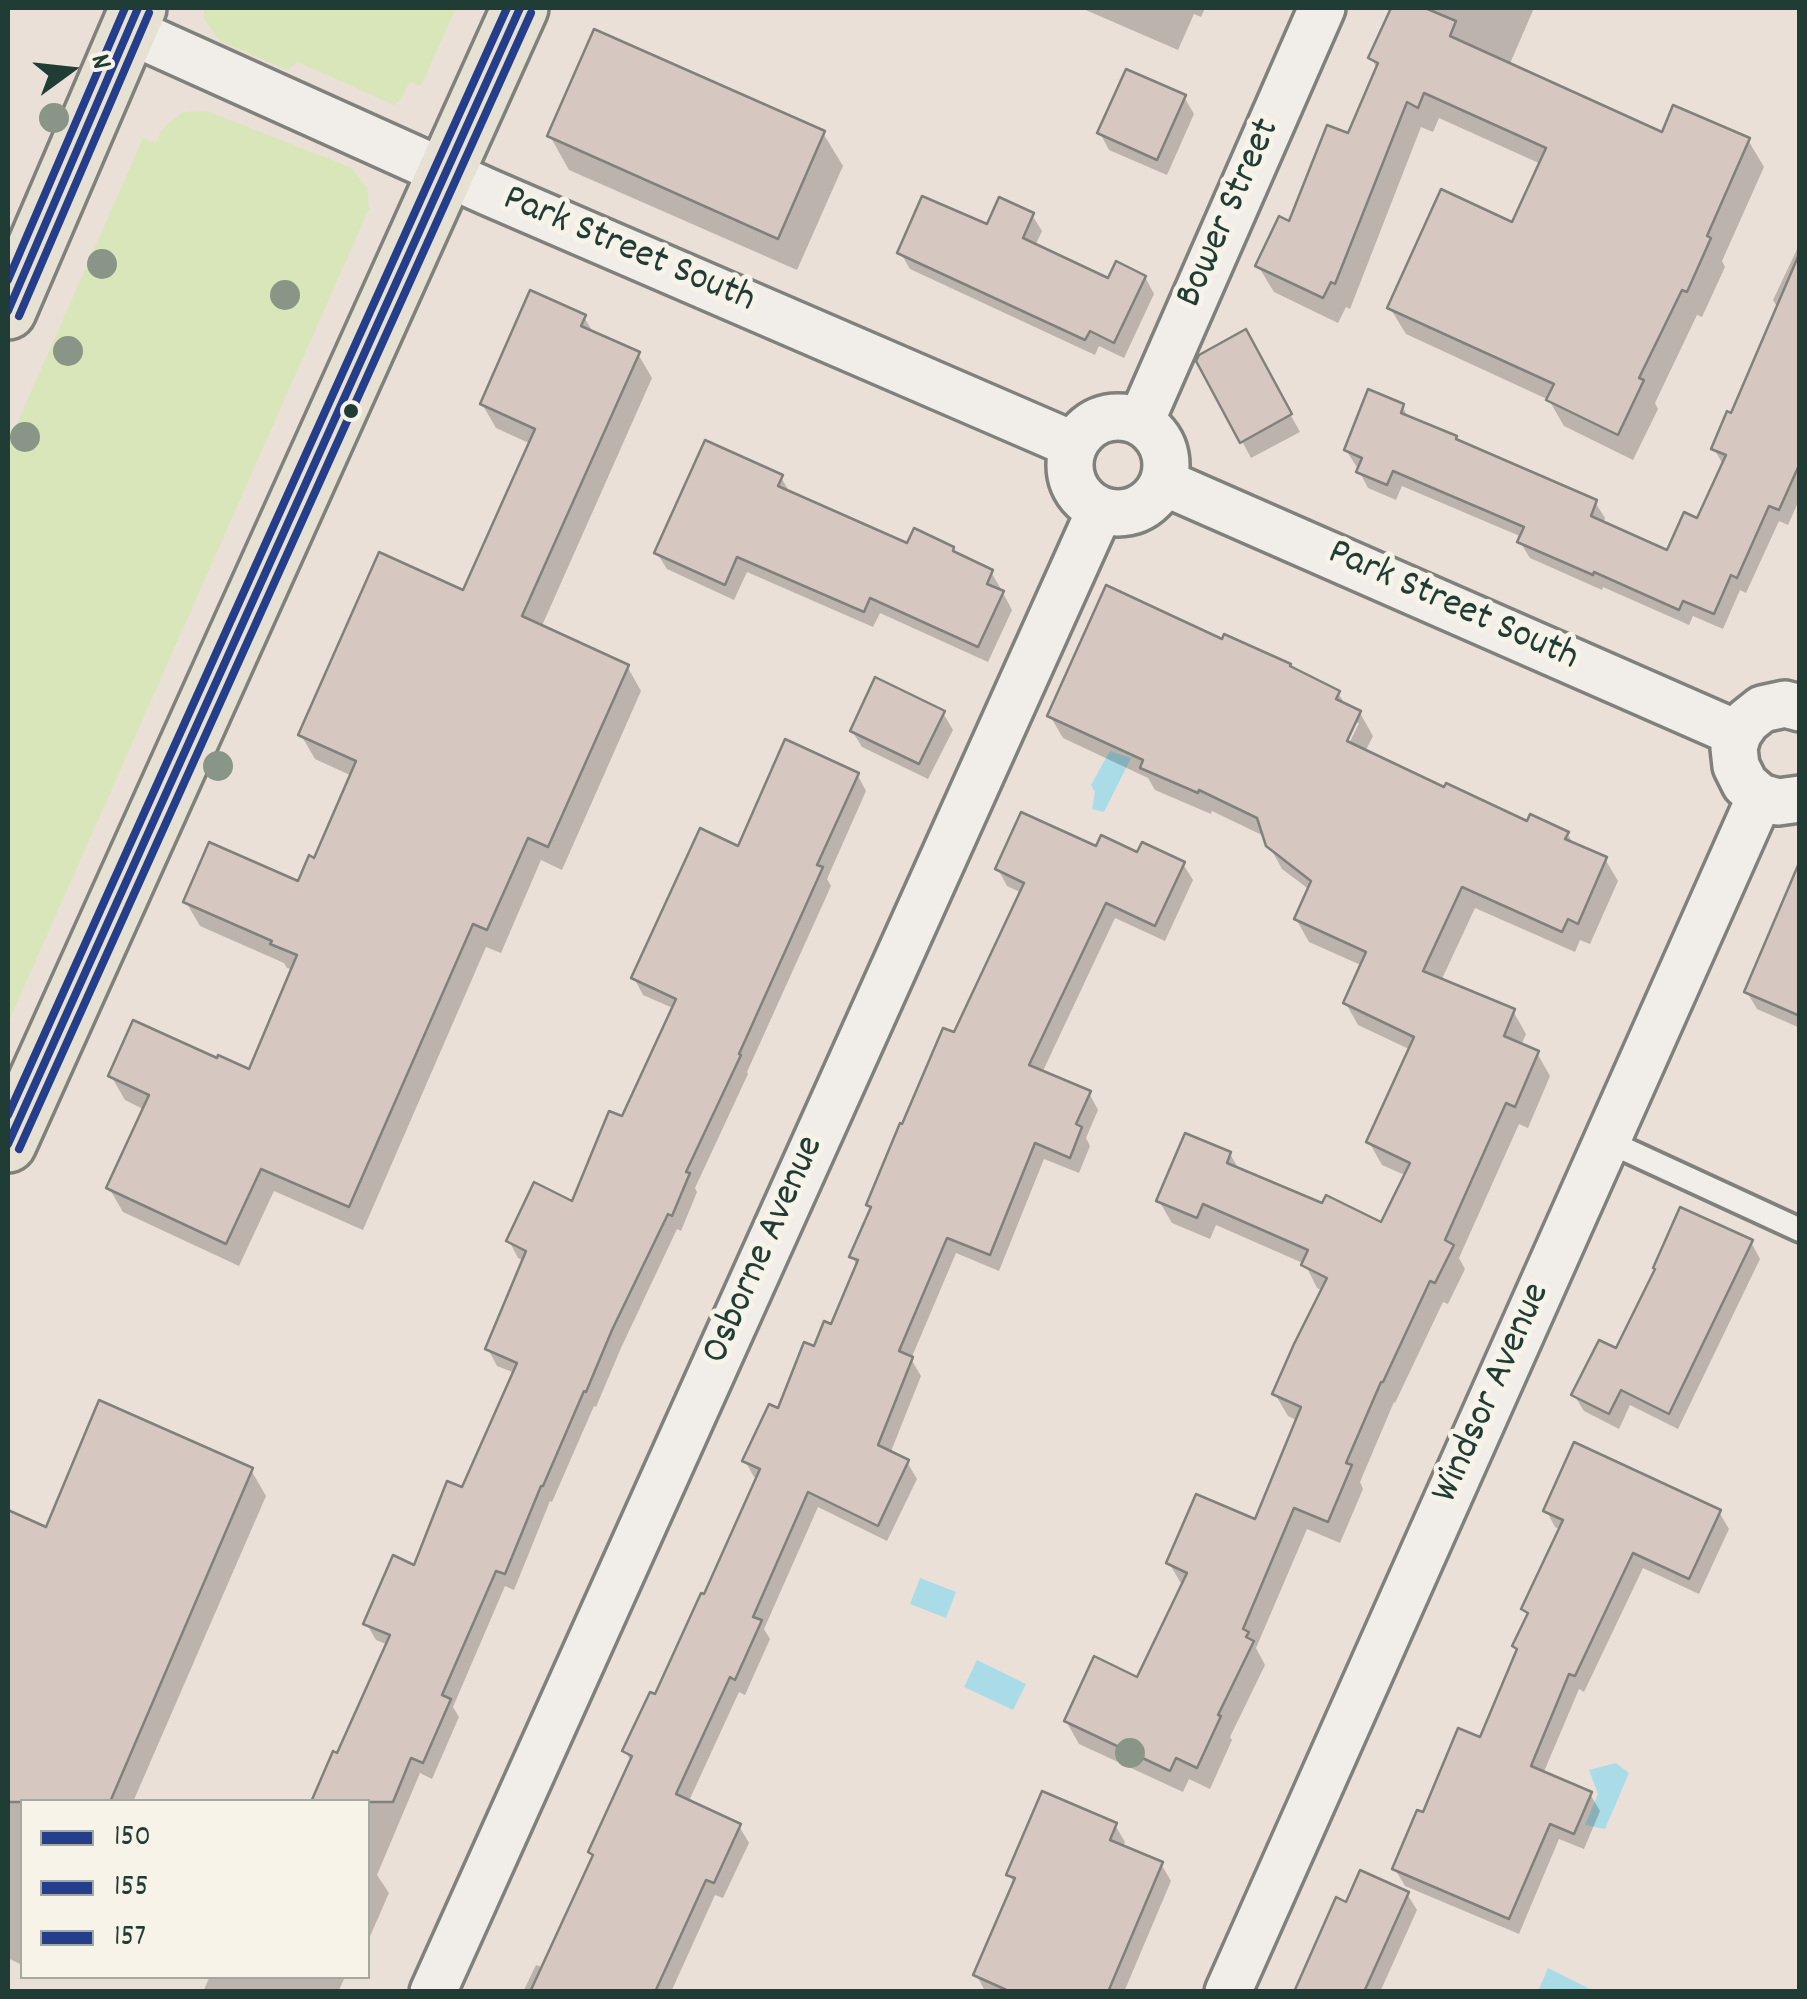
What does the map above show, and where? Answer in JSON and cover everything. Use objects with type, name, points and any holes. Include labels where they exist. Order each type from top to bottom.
[{"type":"highway","points":[[8,1144],[520,8]]},
{"type":"highway","points":[[13,286],[133,18]]},
{"type":"street","name":"Bower Street","points":[[1140,421],[1322,8]]},
{"type":"street","name":"Park Street South","points":[[133,18],[446,173],[1074,445]]},
{"type":"street","points":[[1120,416],[1140,421],[1159,437],[1168,464],[1165,483],[1152,502],[1131,513],[1100,510],[1080,496],[1071,478],[1074,445],[1082,432],[1097,421],[1120,416]]},
{"type":"street","name":"Park Street South","points":[[1165,483],[1738,734]]},
{"type":"street","name":"Osborne Avenue","points":[[433,1992],[1100,510]]},
{"type":"street","points":[[1780,798],[1745,784],[1736,766],[1734,748],[1747,720],[1762,709],[1785,704],[1800,708]]},
{"type":"street","name":"Windsor Avenue","points":[[1228,1992],[1607,1141],[1780,798]]},
{"type":"lane","points":[[1607,1141],[1800,1230]]},
{"type":"green space","points":[[204,8],[456,8],[421,86],[410,82],[394,105],[298,62],[287,70],[220,41],[205,21]]},
{"type":"green space","points":[[207,111],[352,168],[367,188],[369,209],[8,1023],[8,444],[143,138],[156,143],[162,129],[183,112]]},
{"type":"water","points":[[1110,751],[1131,758],[1104,812],[1092,809],[1095,792],[1091,785]]},
{"type":"water","points":[[920,1578],[956,1592],[946,1618],[910,1604]]},
{"type":"water","points":[[977,1660],[1026,1684],[1013,1710],[964,1687]]},
{"type":"water","points":[[1616,1763],[1629,1773],[1605,1829],[1585,1825],[1598,1794],[1589,1770]]},
{"type":"water","points":[[1548,1968],[1594,1991],[1539,1989]]},
{"type":"building","points":[[1391,8],[1425,8],[1456,21],[1450,36],[1662,132],[1673,105],[1750,138],[1687,292],[1682,290],[1639,378],[1644,380],[1618,435],[1546,400],[1554,384],[1387,308],[1441,189],[1512,222],[1546,148],[1424,93],[1418,108],[1407,102],[1335,284],[1331,282],[1323,298],[1255,266],[1279,216],[1289,221],[1327,125],[1348,133],[1378,63],[1368,58]]},
{"type":"building","points":[[594,29],[825,131],[778,239],[547,136]]},
{"type":"building","points":[[1126,69],[1186,95],[1157,160],[1097,133]]},
{"type":"building","points":[[922,196],[987,224],[999,197],[1034,213],[1023,238],[1108,278],[1116,261],[1146,276],[1114,343],[1090,331],[1085,340],[897,253]]},
{"type":"building","points":[[1800,252],[1800,463],[1779,510],[1769,506],[1737,578],[1731,575],[1714,614],[1683,601],[1679,610],[1517,542],[1524,527],[1393,471],[1387,485],[1356,472],[1362,458],[1344,450],[1368,389],[1404,404],[1401,413],[1597,500],[1591,516],[1667,550],[1684,512],[1697,518],[1726,455],[1711,449],[1727,411],[1731,413]]},
{"type":"building","points":[[530,290],[586,315],[581,326],[640,352],[522,616],[629,665],[548,847],[528,838],[487,930],[473,924],[349,1207],[261,1169],[226,1244],[106,1188],[149,1095],[108,1076],[133,1020],[249,1069],[297,955],[183,902],[209,842],[298,881],[309,855],[314,858],[356,761],[298,735],[379,552],[463,590],[535,429],[480,404]]},
{"type":"building","points":[[1246,329],[1292,414],[1240,443],[1196,361],[1199,355]]},
{"type":"building","points":[[705,440],[783,475],[778,486],[907,543],[914,528],[993,570],[987,584],[1004,591],[978,647],[870,598],[864,612],[737,557],[725,585],[654,553]]},
{"type":"building","points":[[1106,585],[1222,639],[1224,634],[1291,664],[1340,691],[1336,699],[1361,711],[1347,741],[1527,821],[1530,814],[1569,832],[1565,839],[1607,857],[1578,924],[1568,919],[1562,932],[1462,887],[1423,971],[1515,1009],[1504,1036],[1539,1051],[1515,1107],[1506,1103],[1445,1240],[1454,1245],[1435,1283],[1430,1281],[1381,1382],[1346,1463],[1352,1465],[1328,1522],[1294,1508],[1243,1629],[1249,1632],[1246,1637],[1254,1641],[1197,1768],[1176,1758],[1170,1771],[1064,1721],[1094,1656],[1137,1677],[1187,1573],[1166,1563],[1196,1494],[1255,1519],[1301,1407],[1272,1394],[1327,1278],[1301,1265],[1308,1250],[1203,1204],[1197,1218],[1156,1201],[1185,1133],[1231,1152],[1227,1163],[1322,1203],[1326,1195],[1381,1222],[1410,1163],[1366,1142],[1414,1037],[1343,1003],[1366,952],[1294,919],[1311,881],[1266,846],[1257,818],[1140,768],[1143,760],[1047,716]]},
{"type":"building","points":[[875,677],[945,711],[919,764],[850,731]]},
{"type":"building","points":[[785,739],[859,773],[817,865],[823,867],[686,1172],[690,1173],[672,1216],[668,1214],[612,1330],[505,1574],[496,1571],[442,1695],[451,1699],[423,1763],[411,1758],[393,1802],[312,1799],[390,1635],[363,1624],[393,1555],[414,1565],[447,1481],[462,1487],[517,1363],[485,1349],[526,1251],[506,1241],[534,1182],[572,1201],[609,1111],[622,1116],[676,999],[631,978],[700,828],[738,846]]},
{"type":"building","points":[[1021,812],[1096,846],[1101,835],[1137,852],[1142,842],[1185,862],[1155,926],[1106,903],[1029,1065],[1091,1091],[1076,1124],[1082,1127],[1070,1158],[1035,1143],[990,1255],[947,1238],[899,1351],[913,1357],[878,1445],[909,1460],[878,1526],[808,1492],[753,1617],[762,1620],[735,1680],[730,1677],[676,1794],[741,1824],[714,1883],[706,1880],[655,1992],[530,1992],[593,1855],[588,1852],[632,1756],[622,1751],[650,1692],[655,1694],[701,1593],[704,1594],[760,1469],[742,1461],[769,1404],[778,1408],[804,1342],[814,1346],[824,1321],[831,1324],[858,1260],[849,1257],[871,1207],[866,1205],[900,1123],[943,1028],[954,1032],[1024,883],[995,869]]},
{"type":"building","points":[[1800,863],[1800,1016],[1744,992]]},
{"type":"building","points":[[1680,1207],[1753,1240],[1669,1414],[1621,1390],[1609,1414],[1571,1395],[1599,1340],[1616,1348]]},
{"type":"building","points":[[99,1400],[253,1468],[111,1799],[8,1802],[8,1510],[46,1527]]},
{"type":"building","points":[[1574,1442],[1721,1510],[1689,1579],[1633,1553],[1575,1676],[1569,1674],[1531,1766],[1592,1792],[1574,1834],[1550,1824],[1509,1919],[1392,1869],[1417,1810],[1423,1812],[1458,1728],[1480,1737],[1517,1649],[1512,1646],[1528,1613],[1521,1609],[1563,1520],[1543,1511]]},
{"type":"building","points":[[1042,1791],[1117,1823],[1110,1840],[1163,1862],[1108,1992],[1011,1992],[973,1975],[1015,1878],[1006,1875]]},
{"type":"building","points":[[1360,1870],[1409,1892],[1364,1992],[1294,1992],[1336,1897],[1346,1902]]},
{"type":"transit line","name":"157","points":[[8,280],[125,8]]},
{"type":"transit line","name":"150","points":[[8,311],[138,8]]},
{"type":"transit line","name":"157","points":[[8,1115],[507,8]]},
{"type":"transit line","name":"150","points":[[8,1144],[520,8]]},
{"type":"transit line","name":"155","points":[[19,316],[149,13]]},
{"type":"transit line","name":"155","points":[[19,1149],[531,13]]}]
